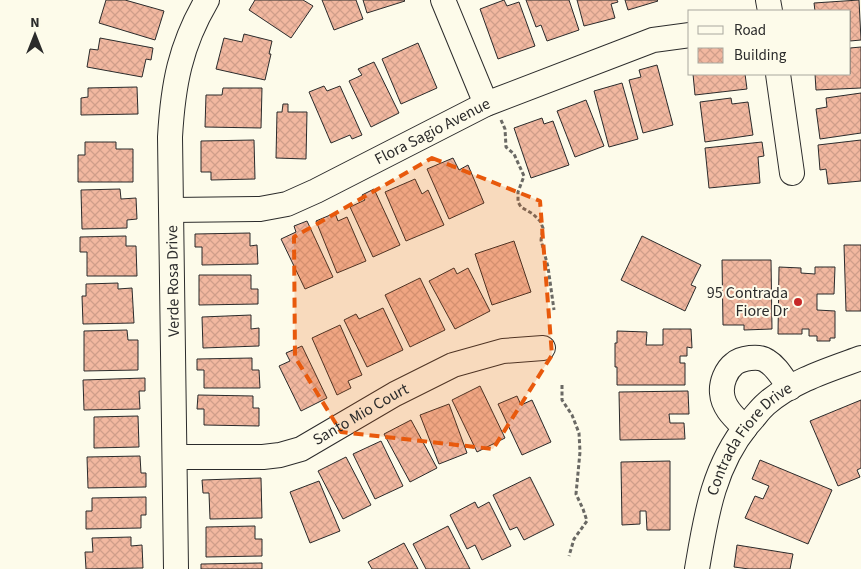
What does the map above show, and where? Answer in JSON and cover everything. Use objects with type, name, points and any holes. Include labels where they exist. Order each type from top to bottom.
[{"type":"street","name":"Verde Rosa Drive","points":[[176,569],[170,137],[172,96],[180,58],[195,20],[207,0]]},
{"type":"street","points":[[443,0],[493,111]]},
{"type":"street","name":"Flora Sagio Avenue","points":[[172,210],[260,209],[287,204],[653,40],[688,35]]},
{"type":"street","points":[[778,75],[792,173]]},
{"type":"street","name":"Santo Mio Court","points":[[175,457],[263,457],[280,455],[301,449],[395,394],[453,365],[503,351],[543,348]]},
{"type":"street","points":[[745,428],[731,414],[722,394],[722,385],[726,374],[734,364],[754,358],[766,359],[775,367],[790,388]]},
{"type":"street","name":"Contrada Fiore Drive","points":[[697,569],[706,513],[720,470],[734,443],[745,428],[766,404],[790,388],[827,370],[861,358]]},
{"type":"path","points":[[493,111],[505,129],[506,147],[514,154],[524,176],[518,192],[520,207],[533,214],[540,221],[543,228],[541,240],[548,267],[554,310]]},
{"type":"path","points":[[562,385],[562,400],[572,415],[579,433],[580,452],[576,494],[587,521],[574,540],[569,556]]},
{"type":"highlighted area","points":[[432,158],[540,201],[552,355],[493,449],[341,432],[295,357],[294,237]]},
{"type":"building","points":[[106,0],[125,0],[164,11],[155,40],[99,23]]},
{"type":"building","points":[[255,0],[303,0],[313,6],[291,38],[249,10]]},
{"type":"building","points":[[322,0],[356,0],[363,19],[334,30]]},
{"type":"building","points":[[363,0],[404,0],[405,1],[367,13]]},
{"type":"building","points":[[504,0],[507,6],[519,2],[535,46],[498,59],[480,9]]},
{"type":"building","points":[[526,0],[569,0],[579,30],[547,41],[541,25],[536,27]]},
{"type":"building","points":[[577,0],[617,0],[618,2],[611,4],[615,18],[584,26]]},
{"type":"building","points":[[625,0],[657,0],[658,1],[628,10]]},
{"type":"building","points":[[859,0],[861,40],[851,41],[851,10],[815,10],[814,3]]},
{"type":"building","points":[[244,34],[272,41],[265,80],[216,69],[224,38],[242,42]]},
{"type":"building","points":[[100,38],[153,48],[151,60],[146,59],[142,77],[87,67],[90,49],[98,50]]},
{"type":"building","points":[[418,43],[437,88],[401,104],[382,59]]},
{"type":"building","points":[[861,47],[861,88],[816,90],[815,75],[851,75],[851,48]]},
{"type":"building","points":[[374,62],[399,113],[371,127],[349,81],[362,75],[358,69]]},
{"type":"building","points":[[657,65],[673,125],[643,133],[629,80],[641,77],[639,70]]},
{"type":"building","points":[[693,75],[745,75],[747,89],[695,95]]},
{"type":"building","points":[[622,83],[638,139],[609,147],[594,91]]},
{"type":"building","points":[[324,86],[327,91],[340,86],[362,135],[352,139],[350,135],[331,143],[309,92]]},
{"type":"building","points":[[137,87],[138,114],[81,115],[81,98],[88,97],[88,88]]},
{"type":"building","points":[[223,88],[262,88],[261,128],[205,127],[206,95],[222,95]]},
{"type":"building","points":[[861,93],[861,133],[820,139],[816,109],[827,107],[826,98]]},
{"type":"building","points":[[731,98],[732,104],[748,102],[753,135],[705,142],[700,102]]},
{"type":"building","points":[[586,100],[604,146],[575,157],[557,111]]},
{"type":"building","points":[[283,104],[288,104],[288,112],[307,112],[306,159],[276,158],[277,112],[282,112]]},
{"type":"building","points":[[542,118],[544,124],[553,121],[569,165],[531,178],[514,128]]},
{"type":"building","points":[[254,140],[255,179],[211,180],[211,172],[201,172],[201,141]]},
{"type":"building","points":[[861,140],[861,181],[828,184],[826,169],[820,170],[818,145]]},
{"type":"building","points":[[85,142],[116,142],[116,149],[133,149],[133,182],[78,182],[78,155],[85,155]]},
{"type":"building","points":[[762,142],[764,156],[758,157],[760,183],[709,188],[705,148]]},
{"type":"building","points":[[453,158],[459,170],[468,165],[484,203],[449,219],[427,169]]},
{"type":"building","points":[[415,179],[422,194],[428,190],[444,225],[406,241],[385,192]]},
{"type":"building","points":[[120,189],[121,199],[136,198],[137,219],[127,220],[127,228],[82,229],[81,190]]},
{"type":"building","points":[[374,189],[400,245],[373,257],[350,207],[365,200],[362,195]]},
{"type":"building","points":[[335,213],[338,221],[347,217],[366,261],[337,273],[316,221]]},
{"type":"building","points":[[307,221],[333,277],[305,289],[281,239],[296,232],[294,226]]},
{"type":"building","points":[[250,233],[250,246],[257,245],[258,264],[202,265],[202,247],[195,247],[195,234]]},
{"type":"building","points":[[126,236],[126,246],[136,246],[137,276],[87,276],[87,252],[80,252],[80,237]]},
{"type":"building","points":[[642,236],[701,265],[691,285],[696,287],[685,311],[621,280]]},
{"type":"building","points":[[514,241],[531,292],[492,305],[475,254]]},
{"type":"building","points":[[844,245],[861,245],[861,311],[846,311]]},
{"type":"building","points":[[722,260],[771,260],[772,329],[744,330],[744,325],[723,325]]},
{"type":"building","name":"95 Contrada Fiore Dr","points":[[779,267],[801,268],[801,273],[815,274],[815,267],[835,267],[834,294],[817,294],[817,310],[835,311],[835,338],[830,338],[830,341],[817,341],[817,336],[809,336],[809,329],[802,329],[802,334],[778,334]]},
{"type":"building","points":[[454,268],[457,274],[468,268],[490,311],[455,329],[429,281]]},
{"type":"building","points":[[199,275],[251,275],[251,289],[258,289],[258,304],[199,305]]},
{"type":"building","points":[[420,278],[445,330],[410,347],[385,295]]},
{"type":"building","points":[[118,283],[118,289],[132,288],[134,323],[83,324],[82,296],[86,296],[86,284]]},
{"type":"building","points":[[383,308],[403,350],[367,367],[344,320],[356,314],[359,319]]},
{"type":"building","points":[[251,315],[251,329],[259,328],[259,346],[203,348],[202,317]]},
{"type":"building","points":[[340,325],[362,375],[348,381],[351,388],[337,395],[312,338]]},
{"type":"building","points":[[663,329],[691,329],[692,348],[687,347],[687,356],[680,356],[680,363],[685,363],[685,385],[617,385],[615,343],[617,343],[617,331],[647,332],[646,345],[663,345]]},
{"type":"building","points":[[127,330],[128,340],[138,340],[138,370],[84,371],[84,331]]},
{"type":"building","points":[[302,346],[327,398],[301,411],[279,366],[290,361],[286,353]]},
{"type":"building","points":[[252,358],[252,370],[259,370],[260,388],[204,388],[204,370],[197,370],[197,359]]},
{"type":"building","points":[[145,378],[145,391],[139,391],[140,409],[84,410],[83,380]]},
{"type":"building","points":[[480,386],[505,438],[477,452],[452,400]]},
{"type":"building","points":[[688,391],[689,414],[669,414],[670,423],[684,423],[685,439],[620,440],[619,392]]},
{"type":"building","points":[[198,395],[253,396],[253,408],[259,408],[259,426],[204,425],[204,409],[197,409]]},
{"type":"building","points":[[517,396],[521,405],[532,400],[551,442],[522,455],[498,404]]},
{"type":"building","points":[[861,400],[861,468],[857,470],[860,477],[838,486],[810,421]]},
{"type":"building","points":[[449,404],[467,453],[439,464],[420,415]]},
{"type":"building","points":[[138,416],[139,447],[94,448],[94,417]]},
{"type":"building","points":[[411,420],[437,468],[410,482],[384,434]]},
{"type":"building","points":[[381,441],[403,486],[375,499],[353,454]]},
{"type":"building","points":[[140,456],[141,473],[146,473],[146,487],[88,488],[87,457]]},
{"type":"building","points":[[346,457],[371,505],[343,519],[318,471]]},
{"type":"building","points":[[760,460],[832,490],[808,544],[745,518],[755,496],[763,499],[769,486],[752,479]]},
{"type":"building","points":[[670,461],[670,530],[647,530],[646,511],[640,511],[640,524],[622,525],[621,462]]},
{"type":"building","points":[[530,477],[554,525],[524,540],[517,527],[510,530],[493,495]]},
{"type":"building","points":[[261,478],[262,518],[210,519],[209,493],[203,493],[202,480]]},
{"type":"building","points":[[319,481],[340,531],[310,543],[290,492]]},
{"type":"building","points":[[146,497],[146,515],[141,515],[141,528],[86,529],[86,511],[92,511],[92,498]]},
{"type":"building","points":[[475,502],[478,508],[489,502],[511,546],[482,560],[475,545],[467,549],[450,515]]},
{"type":"building","points":[[255,526],[255,539],[262,539],[262,556],[206,557],[206,527]]},
{"type":"building","points":[[448,526],[470,569],[426,569],[413,544]]},
{"type":"building","points":[[131,537],[131,546],[142,545],[143,568],[86,569],[85,552],[93,552],[92,538]]},
{"type":"building","points":[[404,543],[418,569],[372,569],[368,562]]},
{"type":"building","points":[[737,545],[793,554],[790,569],[734,567]]},
{"type":"building","points":[[262,563],[262,569],[201,569],[201,564]]},
{"type":"place","name":"95 Contrada Fiore Dr","points":[[798,302]]}]
